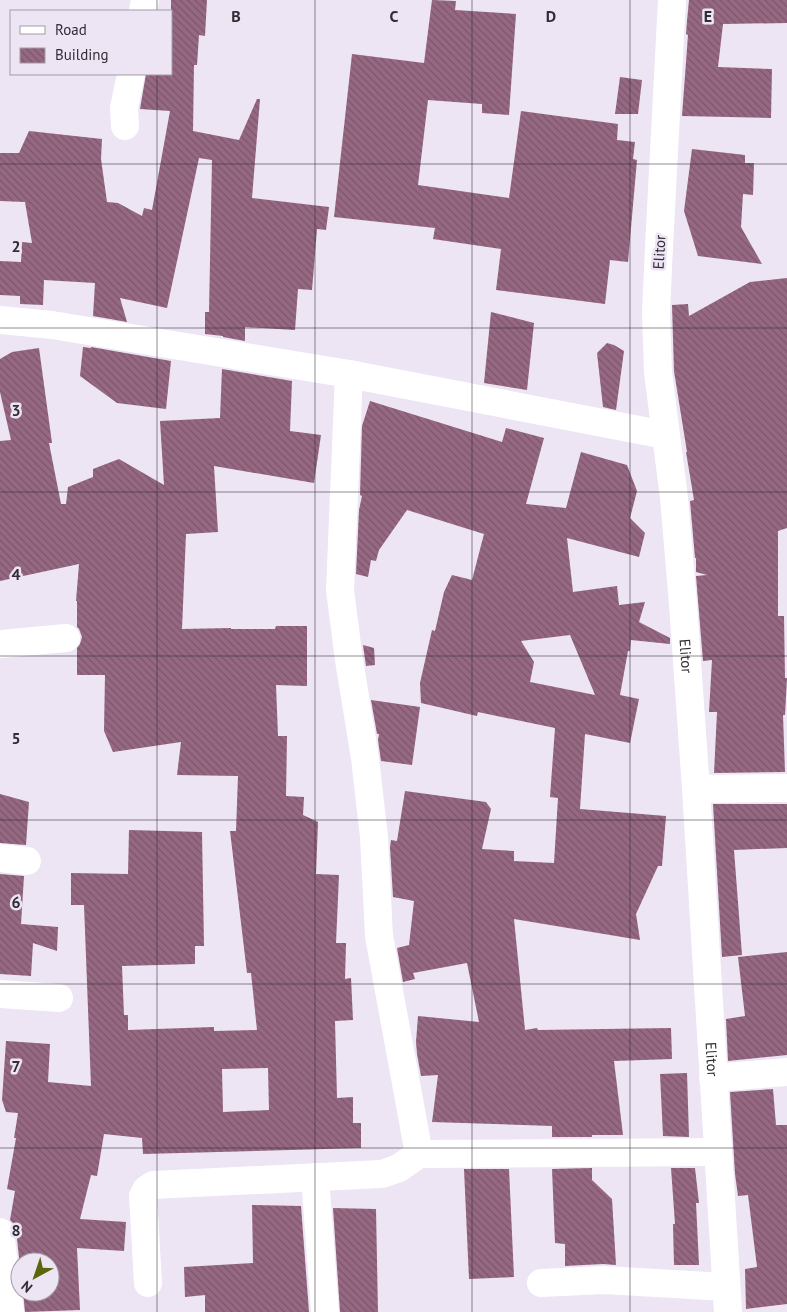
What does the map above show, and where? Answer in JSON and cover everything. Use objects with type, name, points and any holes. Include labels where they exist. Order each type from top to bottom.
[{"type":"street","name":"Elitor","points":[[672,0],[656,312],[658,372],[674,498],[696,789],[727,1299]]},
{"type":"street","points":[[125,126],[124,108],[131,75]]},
{"type":"street","points":[[0,320],[52,325],[349,374],[665,435]]},
{"type":"street","points":[[349,374],[340,590],[365,758],[374,837],[379,936],[419,1154]]},
{"type":"street","points":[[0,644],[66,638]]},
{"type":"street","points":[[696,789],[787,788]]},
{"type":"street","points":[[0,858],[27,861]]},
{"type":"street","points":[[0,994],[59,998]]},
{"type":"street","points":[[713,1078],[787,1072]]},
{"type":"street","points":[[148,1283],[142,1196],[153,1185],[382,1174],[399,1168],[419,1154],[718,1152]]},
{"type":"street","points":[[315,1177],[325,1312]]},
{"type":"street","points":[[0,1232],[10,1312]]},
{"type":"street","points":[[540,1283],[604,1280],[727,1299]]},
{"type":"building","points":[[171,0],[207,0],[205,36],[199,35],[197,65],[194,65],[193,131],[239,140],[257,99],[260,99],[252,198],[329,207],[326,230],[317,229],[312,290],[298,289],[295,330],[245,327],[245,341],[205,334],[205,312],[209,312],[212,160],[199,158],[167,308],[120,298],[127,322],[93,316],[95,283],[44,280],[43,305],[20,304],[20,296],[0,295],[0,261],[21,262],[22,242],[32,243],[25,202],[0,201],[0,153],[19,153],[29,131],[102,139],[101,159],[107,202],[118,203],[142,216],[144,208],[152,210],[170,111],[140,109],[146,75],[172,75]]},
{"type":"building","points":[[432,0],[456,1],[455,10],[516,14],[509,115],[482,113],[482,104],[428,100],[418,185],[509,198],[521,111],[618,124],[617,140],[635,142],[633,159],[637,160],[628,262],[610,260],[605,304],[496,290],[501,249],[433,239],[435,228],[334,217],[352,54],[424,63]]},
{"type":"building","points":[[689,0],[787,0],[787,23],[723,24],[718,67],[772,69],[771,118],[682,116]]},
{"type":"building","points":[[620,77],[642,80],[638,114],[615,114]]},
{"type":"building","points":[[692,149],[745,155],[745,163],[754,163],[753,195],[743,194],[741,227],[762,264],[698,256],[684,211]]},
{"type":"building","points":[[787,278],[787,528],[778,531],[778,616],[784,616],[785,678],[787,678],[785,715],[783,715],[785,772],[714,773],[717,712],[709,712],[712,660],[703,661],[696,576],[707,575],[696,572],[690,501],[694,500],[674,371],[672,305],[688,304],[689,316],[750,282]]},
{"type":"building","points":[[491,312],[534,323],[527,390],[484,383]]},
{"type":"building","points":[[607,343],[624,351],[616,410],[603,407],[597,353]]},
{"type":"building","points":[[83,347],[171,361],[166,409],[117,403],[80,376]]},
{"type":"building","points":[[39,348],[52,443],[49,443],[61,504],[66,504],[68,487],[93,477],[93,469],[119,459],[164,485],[160,421],[220,418],[222,369],[292,381],[290,431],[321,435],[314,483],[214,466],[218,532],[186,534],[182,629],[275,629],[276,626],[307,626],[307,686],[276,685],[278,736],[287,736],[286,796],[304,797],[303,815],[318,822],[316,874],[339,875],[336,943],[346,943],[345,979],[351,978],[353,1020],[335,1021],[337,1098],[353,1097],[353,1123],[361,1123],[361,1148],[143,1154],[142,1138],[104,1134],[97,1176],[91,1175],[80,1219],[126,1222],[124,1251],[77,1248],[80,1310],[25,1312],[24,1302],[60,1302],[60,1252],[18,1252],[16,1230],[10,1220],[15,1191],[7,1189],[16,1138],[14,1138],[18,1113],[6,1112],[2,1100],[6,1041],[50,1044],[48,1082],[91,1086],[84,905],[71,905],[71,873],[128,874],[129,830],[202,832],[204,946],[195,946],[195,964],[122,966],[124,1015],[128,1015],[128,1030],[214,1027],[214,1031],[257,1030],[251,973],[247,973],[230,831],[236,831],[238,776],[177,775],[181,742],[113,752],[104,731],[105,675],[77,675],[77,648],[82,637],[77,627],[76,601],[79,564],[0,581],[0,441],[11,440],[0,392],[0,359],[12,352]],"holes":[[[268,1068],[269,1110],[223,1112],[222,1069]]]},
{"type":"building","points":[[370,401],[502,442],[506,428],[544,438],[526,504],[566,508],[581,452],[627,465],[637,491],[630,518],[645,533],[639,557],[567,538],[573,592],[617,586],[619,605],[645,602],[639,622],[670,638],[670,644],[631,640],[620,695],[639,699],[630,743],[585,734],[580,809],[666,816],[662,866],[658,866],[636,914],[640,940],[514,919],[525,1030],[537,1028],[538,1030],[671,1028],[672,1059],[614,1061],[623,1135],[552,1137],[552,1126],[432,1122],[438,1075],[421,1076],[416,1042],[418,1016],[479,1022],[467,963],[413,973],[415,979],[403,982],[397,948],[409,945],[414,901],[393,897],[390,847],[391,840],[397,841],[405,791],[486,802],[491,809],[482,849],[514,851],[514,861],[554,863],[558,798],[550,797],[555,728],[478,712],[477,716],[421,703],[420,683],[432,630],[435,631],[444,592],[452,575],[472,580],[484,534],[407,510],[379,550],[376,561],[371,560],[368,577],[356,574],[359,510],[362,496],[360,495],[362,426]],"holes":[[[570,635],[595,695],[530,682],[534,662],[521,641]]]},
{"type":"building","points":[[363,645],[374,648],[375,665],[366,666]]},
{"type":"building","points":[[371,700],[420,707],[412,765],[381,761],[379,734],[377,734]]},
{"type":"building","points":[[0,794],[29,802],[26,845],[0,843]]},
{"type":"building","points":[[713,804],[787,804],[787,848],[734,850],[742,955],[722,957]]},
{"type":"building","points":[[0,874],[24,876],[21,924],[58,927],[57,951],[33,943],[31,976],[0,974]]},
{"type":"building","points":[[787,952],[787,1055],[728,1061],[726,1019],[745,1016],[738,957]]},
{"type":"building","points":[[687,1073],[689,1137],[663,1136],[660,1074]]},
{"type":"building","points":[[773,1089],[776,1125],[787,1125],[787,1304],[746,1309],[745,1269],[757,1267],[748,1195],[738,1196],[730,1092]]},
{"type":"building","points":[[592,1168],[592,1180],[612,1199],[616,1265],[565,1266],[565,1244],[555,1243],[552,1169]]},
{"type":"building","points":[[671,1168],[695,1168],[699,1203],[696,1203],[699,1265],[674,1265],[673,1224],[675,1224]]},
{"type":"building","points":[[464,1169],[509,1169],[514,1277],[469,1279]]},
{"type":"building","points":[[252,1205],[301,1206],[309,1312],[205,1312],[205,1295],[185,1297],[184,1267],[253,1263]]},
{"type":"building","points":[[333,1208],[376,1209],[378,1312],[340,1312]]}]
